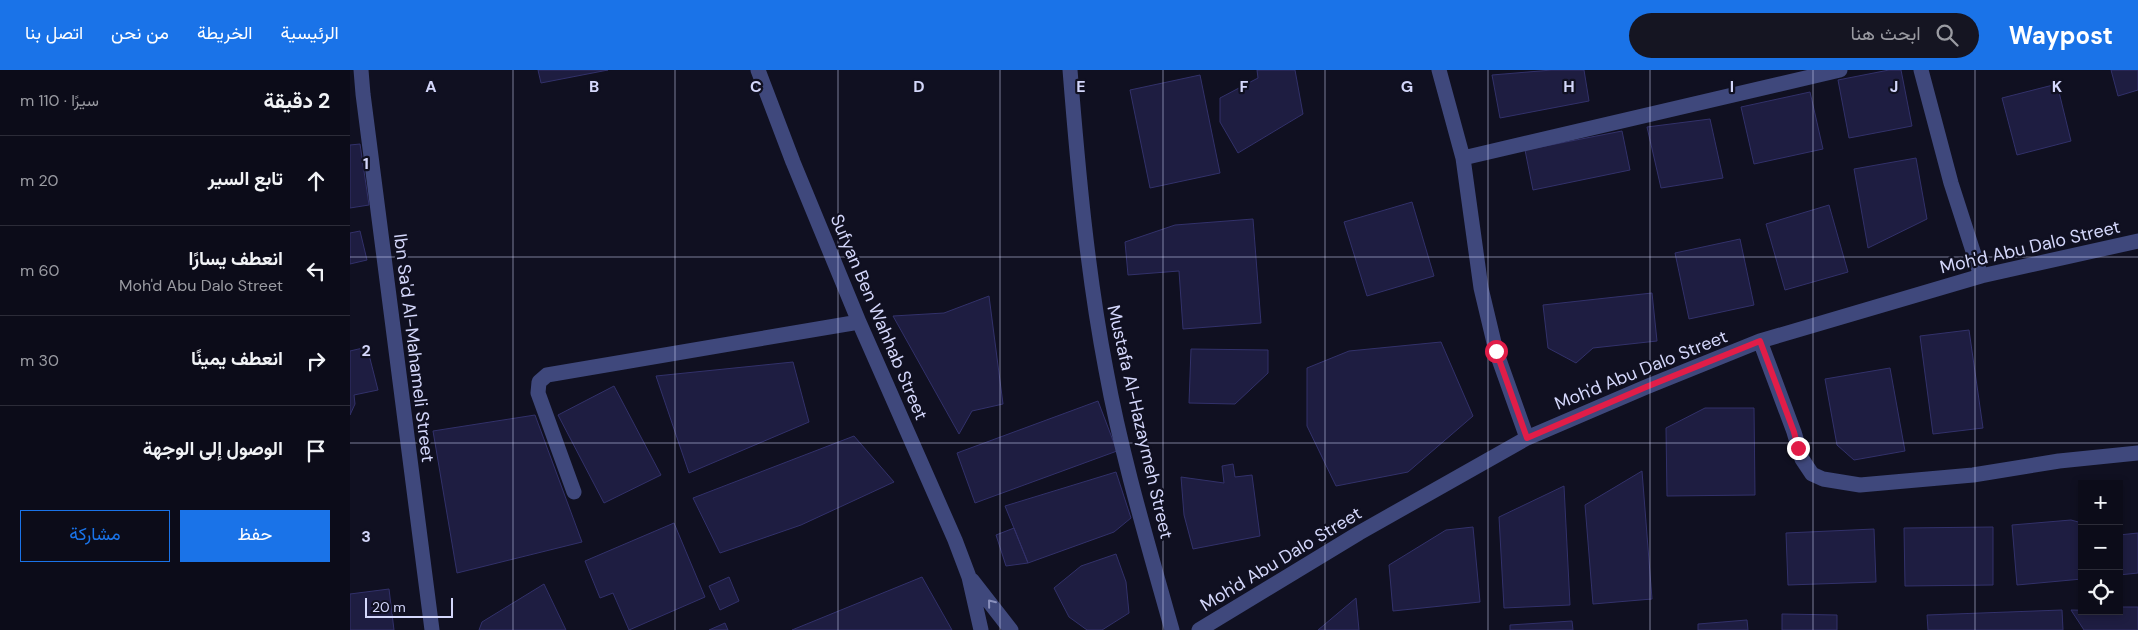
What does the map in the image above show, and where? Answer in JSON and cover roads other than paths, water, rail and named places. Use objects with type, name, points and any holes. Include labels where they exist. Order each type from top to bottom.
[{"type":"street","name":"Ibn Sa'd Al-Mahameli Street","points":[[361,70],[432,630]]},
{"type":"street","name":"Sufyan Ben Wahhab Street","points":[[758,70],[793,162],[859,322],[969,576],[981,630]]},
{"type":"street","name":"Mustafa Al-Hazaymeh Street","points":[[1070,70],[1094,305],[1106,372],[1124,453],[1172,630]]},
{"type":"street","points":[[1439,70],[1463,158],[1481,288],[1496,351],[1527,438]]},
{"type":"street","points":[[1463,158],[1840,70]]},
{"type":"street","points":[[1921,70],[1951,183],[1981,276]]},
{"type":"street","name":"Moh'd Abu Dalo Street","points":[[1199,630],[1359,533],[1527,438],[1646,387],[1760,341],[1981,276],[2138,241]]},
{"type":"street","points":[[574,492],[538,393],[539,382],[547,375],[859,322]]},
{"type":"street","points":[[1760,341],[1794,432],[1802,459],[1812,474],[1823,479],[1860,486],[1973,475],[2059,461],[2138,454]]},
{"type":"street","name":"Sufyan Ben Wahhab Street","points":[[969,576],[1011,630]]}]
